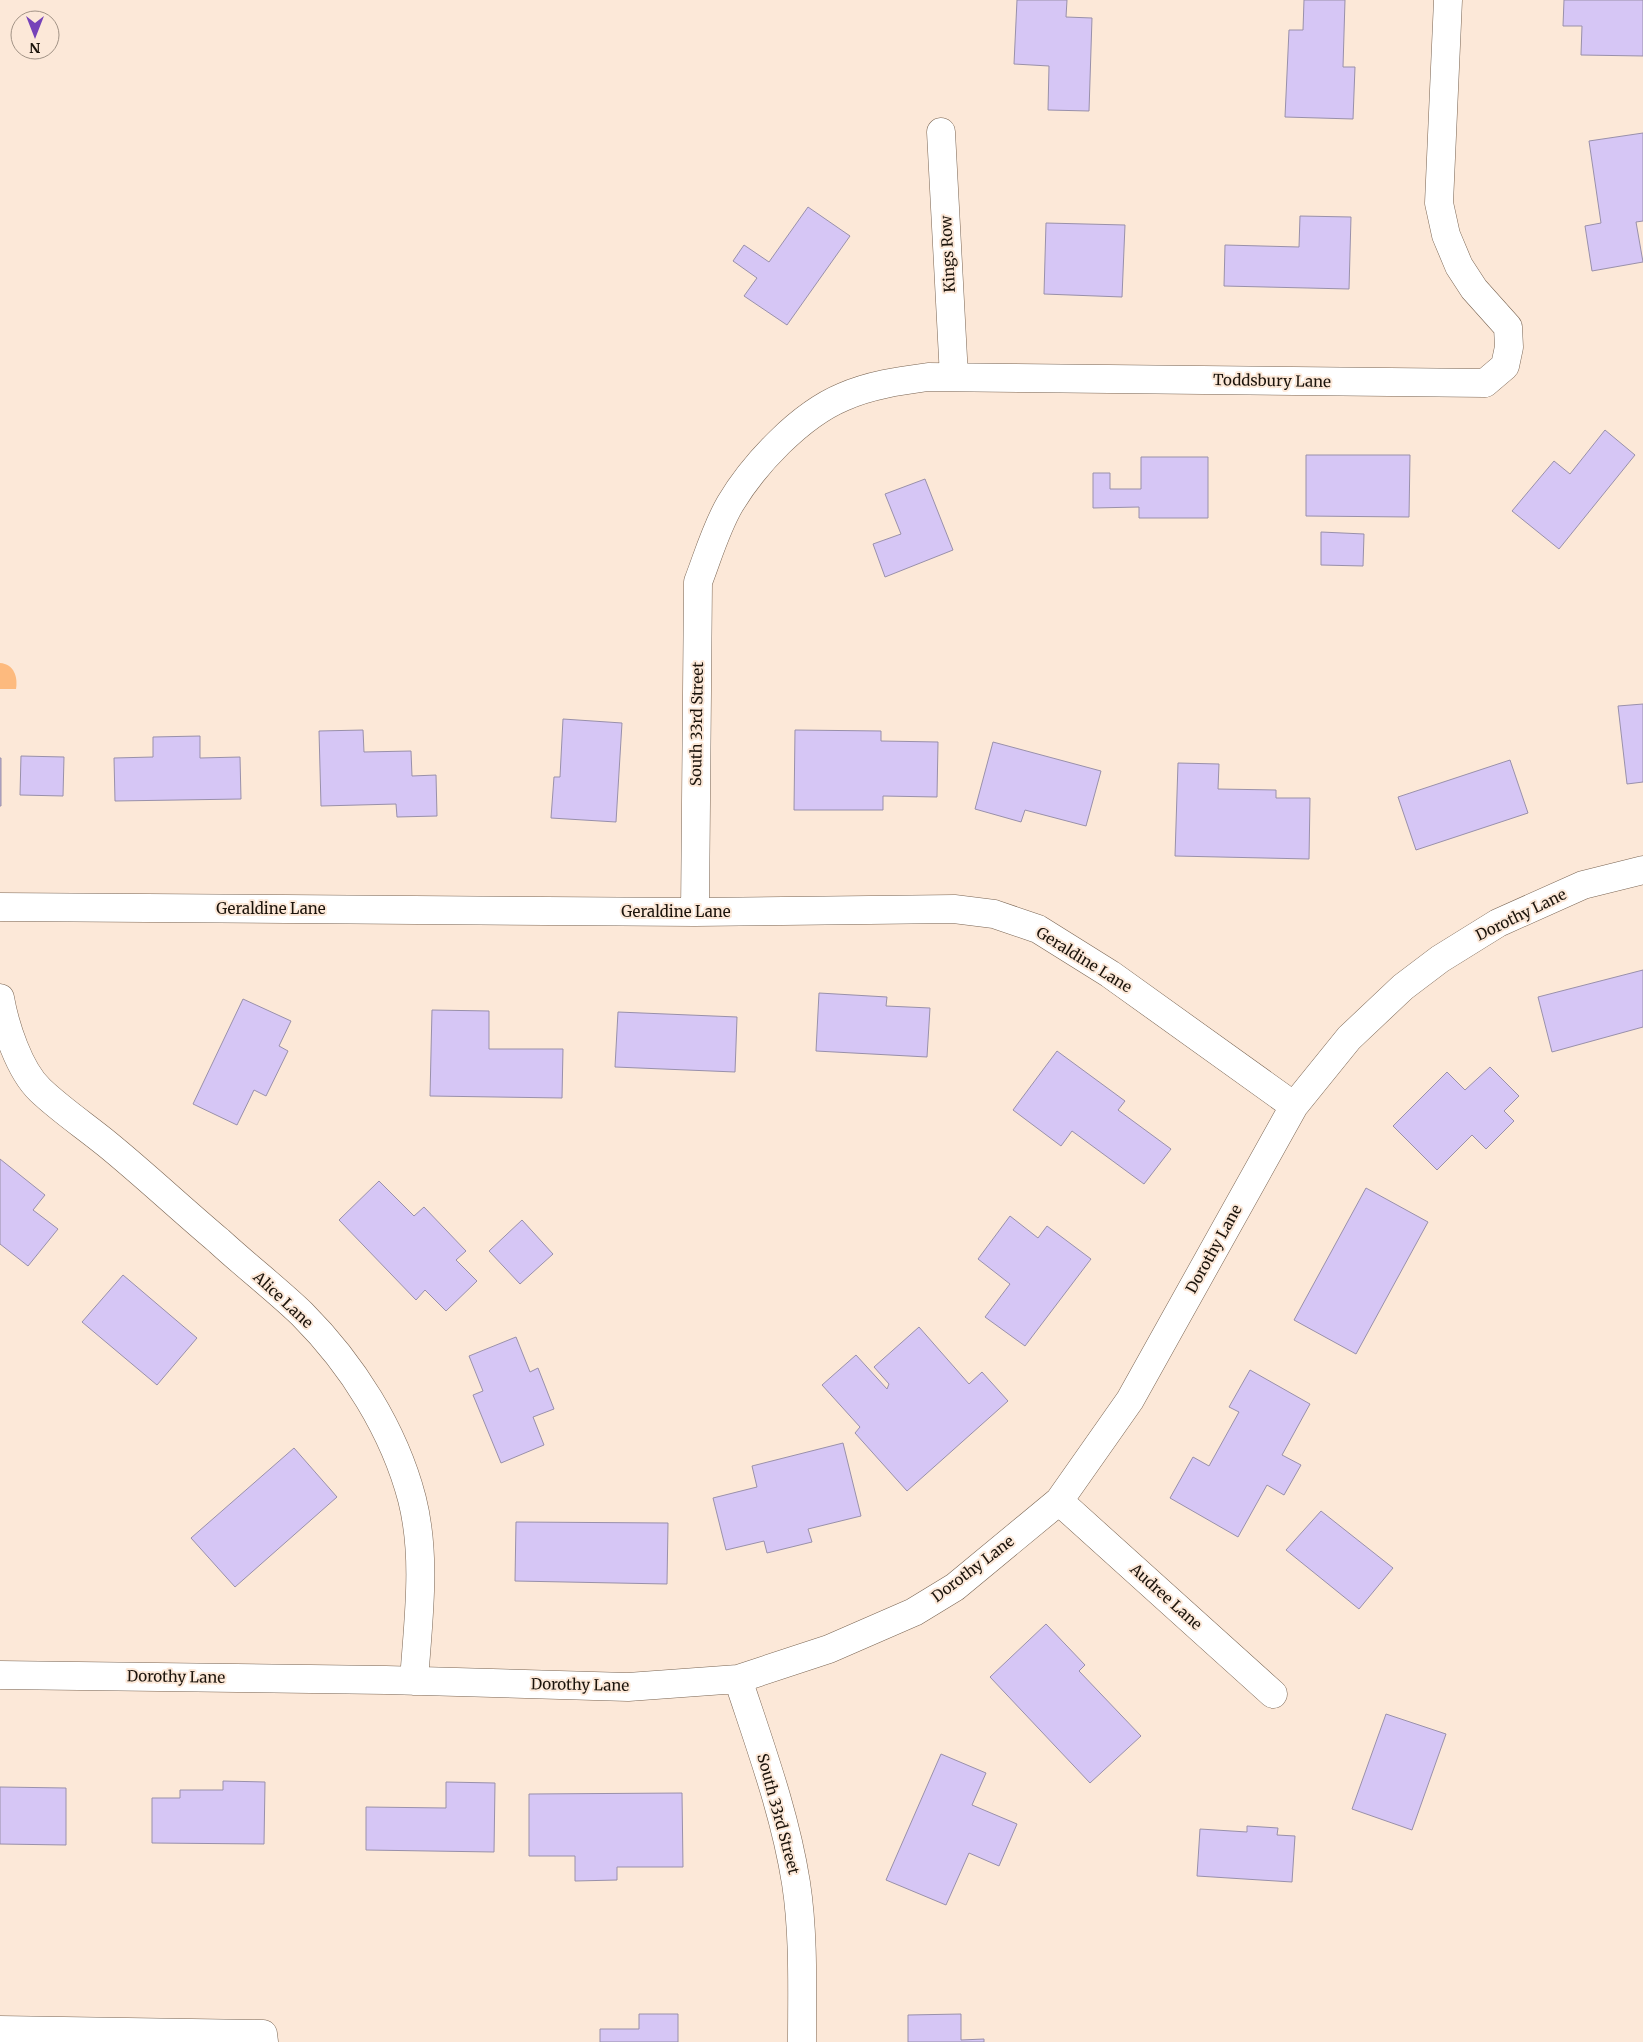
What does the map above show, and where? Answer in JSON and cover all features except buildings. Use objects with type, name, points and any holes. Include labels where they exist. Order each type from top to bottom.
[{"type":"street","name":"Toddsbury Lane","points":[[714,538],[730,504],[757,467],[783,439],[816,412],[842,397],[884,383],[928,377],[954,377],[1485,383],[1505,366],[1510,347],[1508,327],[1474,289],[1459,266],[1446,235],[1439,203],[1448,0]]},
{"type":"street","name":"Kings Row","points":[[941,132],[954,377]]},
{"type":"street","name":"South 33rd Street","points":[[695,912],[698,582],[714,538]]},
{"type":"street","name":"Dorothy Lane","points":[[0,1675],[414,1681],[628,1687],[738,1679],[829,1649],[914,1612],[955,1587],[1059,1501],[1130,1400],[1294,1106],[1349,1038],[1404,987],[1440,959],[1498,923],[1583,885],[1643,870]]},
{"type":"street","name":"Geraldine Lane","points":[[0,906],[695,912],[954,909],[994,914],[1038,929],[1110,974],[1294,1106]]},
{"type":"street","name":"Alice Lane","points":[[0,998],[3,1015],[19,1060],[39,1089],[107,1144],[302,1315],[346,1365],[365,1392],[398,1456],[412,1500],[420,1557],[420,1592],[414,1681]]},
{"type":"street","name":"Audree Lane","points":[[1059,1501],[1274,1694]]},
{"type":"street","name":"South 33rd Street","points":[[738,1679],[778,1801],[796,1885],[802,1976],[802,2042]]},
{"type":"street","points":[[0,2030],[263,2034],[264,2042]]},
{"type":"shaded area","points":[[0,663],[9,666],[14,672],[16,676],[16,689],[0,689]]}]
